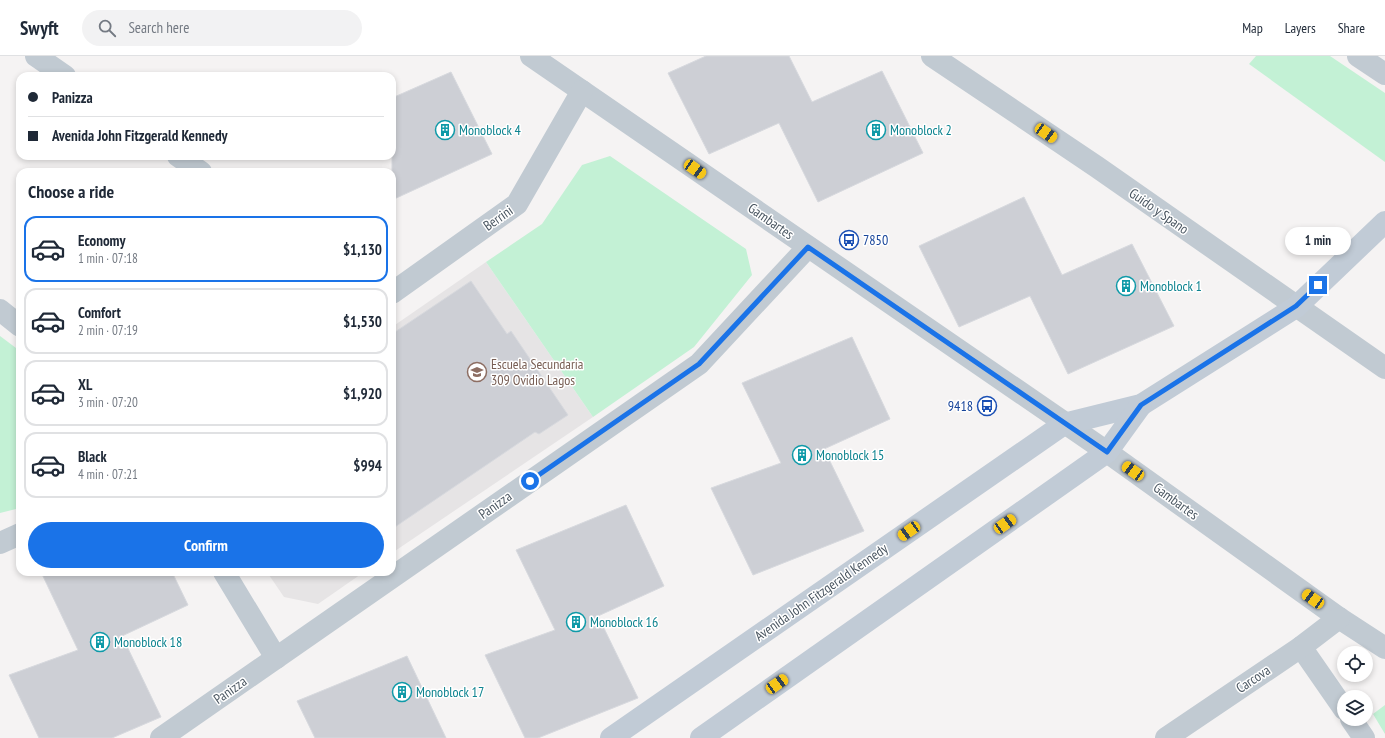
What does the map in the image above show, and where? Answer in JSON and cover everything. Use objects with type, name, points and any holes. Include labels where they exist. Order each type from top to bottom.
[{"type":"street","points":[[36,56],[58,72]]},
{"type":"street","name":"Gambartes","points":[[531,56],[1064,424],[1107,452],[1339,618],[1385,648]]},
{"type":"street","name":"Guido y Spano","points":[[932,56],[1097,167],[1385,368]]},
{"type":"street","points":[[1358,56],[1385,74]]},
{"type":"street","name":"Berrini","points":[[396,290],[517,204],[582,91]]},
{"type":"street","points":[[184,160],[195,168]]},
{"type":"street","name":"Avenida John Fitzgerald Kennedy","points":[[612,738],[1064,424],[1141,405],[1296,306],[1385,222]]},
{"type":"street","name":"Panizza","points":[[396,575],[699,364],[808,247]]},
{"type":"street","points":[[0,310],[16,323]]},
{"type":"street","name":"Avenida John Fitzgerald Kennedy","points":[[701,738],[1107,452],[1141,405]]},
{"type":"street","points":[[0,543],[16,536]]},
{"type":"street","points":[[226,576],[276,658]]},
{"type":"street","name":"Panizza","points":[[161,738],[394,576]]},
{"type":"street","name":"Carcova","points":[[1166,738],[1301,647],[1339,618]]},
{"type":"street","points":[[1301,647],[1337,699]]},
{"type":"street","points":[[1356,726],[1364,738]]},
{"type":"shaded area","name":"Escuela Secundaria 309 Ovidio Lagos","points":[[486,262],[593,417],[396,550],[396,324]]},
{"type":"shaded area","points":[[270,576],[358,576],[318,604],[284,597]]},
{"type":"green space","points":[[1256,56],[1330,56],[1385,93],[1385,162],[1249,64]]},
{"type":"green space","points":[[610,156],[746,249],[752,275],[694,347],[593,417],[486,262],[542,224],[582,165]]},
{"type":"green space","points":[[0,336],[16,348],[16,509],[0,513]]},
{"type":"green space","points":[[1385,705],[1385,734],[1373,714]]},
{"type":"building","name":"Monoblock 2","points":[[706,56],[789,56],[812,102],[882,71],[923,153],[818,202],[779,123],[709,154],[668,73]]},
{"type":"building","name":"Monoblock 4","points":[[451,72],[492,154],[396,198],[396,168],[392,168],[392,160],[396,160],[396,96]]},
{"type":"building","name":"Monoblock 1","points":[[1024,197],[1062,275],[1132,244],[1174,326],[1068,374],[1030,296],[959,327],[919,246]]},
{"type":"building","name":"Escuela Secundaria 309 Ovidio Lagos","points":[[471,281],[507,334],[511,331],[568,415],[539,434],[535,432],[396,526],[396,331]]},
{"type":"building","name":"Monoblock 15","points":[[852,337],[890,419],[824,449],[864,531],[753,575],[711,488],[781,463],[742,383]]},
{"type":"building","name":"Monoblock 16","points":[[626,505],[664,586],[598,616],[638,698],[538,738],[525,738],[485,655],[555,630],[516,550]]},
{"type":"building","name":"Monoblock 18","points":[[43,576],[174,576],[188,605],[122,636],[161,717],[112,738],[39,738],[9,675],[78,650]]},
{"type":"building","name":"Monoblock 17","points":[[407,656],[446,738],[315,738],[297,701]]},
{"type":"place","name":"Monoblock 4","points":[[445,130]]},
{"type":"place","name":"Monoblock 2","points":[[876,130]]},
{"type":"place","name":"7850","points":[[849,240]]},
{"type":"place","name":"Monoblock 1","points":[[1126,286]]},
{"type":"place","name":"Escuela Secundaria 309 Ovidio Lagos","points":[[477,372]]},
{"type":"place","name":"9418","points":[[987,406]]},
{"type":"place","name":"Monoblock 15","points":[[802,455]]},
{"type":"place","name":"Monoblock 16","points":[[576,622]]},
{"type":"place","name":"Monoblock 18","points":[[100,642]]},
{"type":"place","name":"Monoblock 17","points":[[402,692]]},
{"type":"route","points":[[530,481],[699,364],[808,247],[1064,424],[1107,452],[1141,405],[1296,306],[1318,285]]}]
